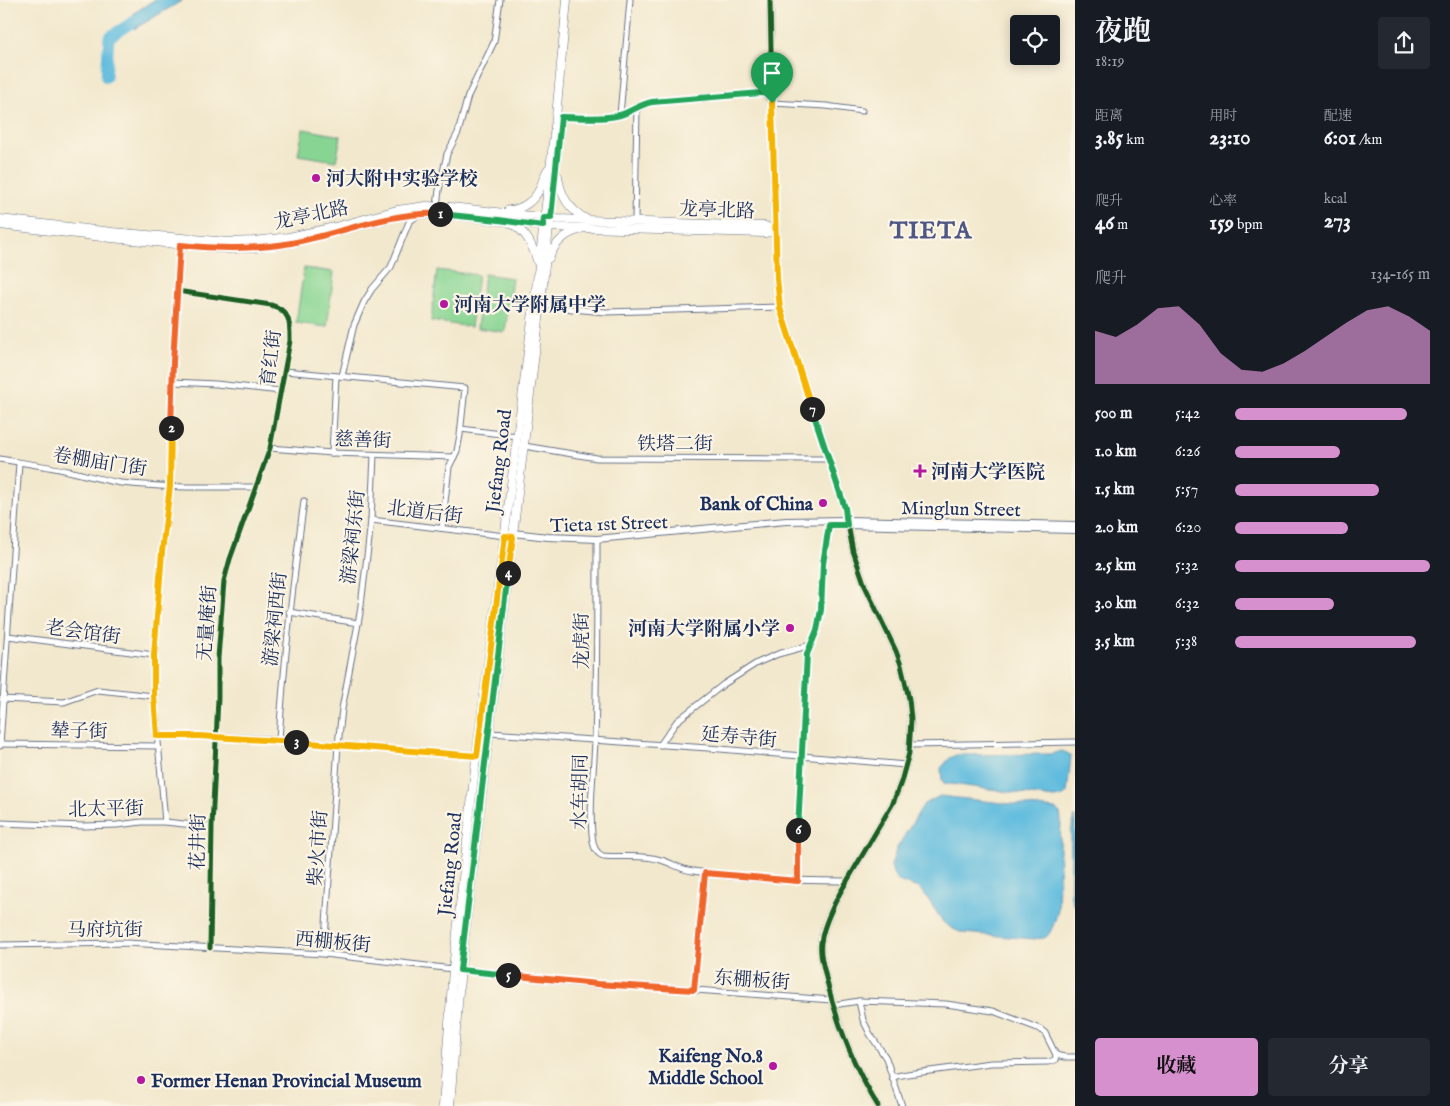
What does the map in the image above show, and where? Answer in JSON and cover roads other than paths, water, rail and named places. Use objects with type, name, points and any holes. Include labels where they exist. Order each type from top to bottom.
[{"type":"main road","name":"Jiefang Road","points":[[443,1106],[477,756],[517,436],[542,266],[568,0]]},
{"type":"main road","name":"Jiefang Road","points":[[553,166],[561,117],[572,0]]},
{"type":"main road","points":[[496,211],[515,210],[525,205],[536,194],[544,174],[553,166],[564,199],[588,224],[560,239],[542,266],[525,235],[513,224],[499,220]]},
{"type":"main road","name":"龙亭北路","points":[[0,219],[112,232],[229,242],[289,237],[397,210],[426,206],[496,211],[547,222]]},
{"type":"main road","name":"龙亭北路","points":[[0,225],[229,249],[290,243],[398,216],[420,214],[446,214],[499,220],[765,233],[776,230]]},
{"type":"main road","name":"龙亭北路","points":[[588,224],[635,222],[764,226],[776,230]]},
{"type":"main road","name":"Jiefang Road","points":[[450,1106],[457,969],[490,732],[541,303],[542,266]]},
{"type":"street","points":[[437,206],[448,154],[458,132],[468,96],[494,42],[500,0]]},
{"type":"street","points":[[620,115],[630,0]]},
{"type":"street","points":[[770,0],[777,278],[780,308],[845,508],[853,551],[865,586],[901,665],[909,699],[911,719],[910,745],[906,765],[893,803],[846,881],[833,907],[821,943],[821,957],[832,1003],[841,1029],[857,1068],[878,1106]]},
{"type":"street","points":[[561,117],[620,115],[643,104],[652,102],[773,92]]},
{"type":"street","points":[[772,103],[826,106],[862,111]]},
{"type":"street","points":[[635,222],[638,107]]},
{"type":"street","points":[[332,453],[339,376],[354,324],[372,289],[391,267],[409,222],[420,214]]},
{"type":"street","points":[[165,822],[154,696],[154,655],[161,562],[170,486],[172,382],[180,245]]},
{"type":"street","name":"育红街","points":[[177,291],[272,305],[281,308],[287,315],[290,325],[290,341],[285,371],[270,448],[256,487]]},
{"type":"street","points":[[541,303],[572,309],[606,312],[780,308]]},
{"type":"street","name":"育红街","points":[[285,371],[465,388],[461,429]]},
{"type":"street","points":[[172,382],[216,384],[281,391]]},
{"type":"street","points":[[442,528],[450,467],[458,446],[461,429],[517,436]]},
{"type":"street","name":"铁塔二街","points":[[524,446],[597,458],[828,459]]},
{"type":"street","name":"慈善街","points":[[270,448],[332,453],[454,457]]},
{"type":"street","name":"游梁祠东街","points":[[338,745],[342,709],[358,623],[371,520],[374,455]]},
{"type":"street","name":"卷棚庙门街","points":[[0,459],[68,471],[95,478],[142,485],[256,487]]},
{"type":"street","points":[[0,744],[19,463]]},
{"type":"street","name":"无量庵街","points":[[216,737],[218,658],[224,581],[256,487]]},
{"type":"street","name":"游梁祠西街","points":[[279,740],[289,612],[304,501]]},
{"type":"street","name":"北道后街","points":[[371,520],[505,536]]},
{"type":"street","name":"Tieta 1st Street","points":[[505,536],[597,538],[786,521],[847,523]]},
{"type":"street","name":"Tieta 1st Street","points":[[513,535],[547,541],[597,542],[786,525],[847,523]]},
{"type":"street","name":"Minglun Street","points":[[847,523],[1075,525]]},
{"type":"street","name":"Minglun Street","points":[[847,523],[1075,530]]},
{"type":"street","points":[[798,881],[806,663],[807,654],[817,630],[821,610],[823,564],[829,525]]},
{"type":"street","name":"龙虎街","points":[[595,740],[597,542]]},
{"type":"street","points":[[289,612],[358,623]]},
{"type":"street","name":"老会馆街","points":[[8,636],[154,655]]},
{"type":"street","name":"延寿寺街","points":[[660,745],[677,721],[724,684],[757,663],[778,654],[811,645]]},
{"type":"street","points":[[2,699],[64,702],[98,690],[154,696]]},
{"type":"street","name":"延寿寺街","points":[[490,732],[906,765]]},
{"type":"street","points":[[157,736],[279,740],[477,756]]},
{"type":"street","name":"花井街","points":[[210,948],[216,737]]},
{"type":"street","name":"水车胡同","points":[[595,740],[592,836],[595,850],[598,854],[603,856],[643,857],[661,860],[682,869],[705,873]]},
{"type":"street","points":[[910,745],[1075,742]]},
{"type":"street","name":"辇子街","points":[[0,744],[158,746]]},
{"type":"street","name":"柴火市街","points":[[324,954],[338,745]]},
{"type":"street","name":"北太平街","points":[[0,823],[84,826],[165,822],[212,827]]},
{"type":"street","points":[[694,990],[705,873],[798,881],[846,881]]},
{"type":"street","name":"马府坑街","points":[[0,944],[126,943],[210,948]]},
{"type":"street","name":"西棚板街","points":[[210,948],[324,954],[457,969]]},
{"type":"street","name":"东棚板街","points":[[457,969],[597,984],[694,990],[832,1003],[859,1001],[946,1004],[993,1011],[1040,1029],[1045,1033],[1056,1055]]},
{"type":"street","points":[[859,1001],[866,1027],[882,1051],[902,1106]]},
{"type":"street","points":[[892,1077],[991,1063],[1048,1062],[1055,1060],[1056,1055],[1075,1057]]},
{"type":"water","points":[[154,0],[183,0],[134,29],[134,13]]},
{"type":"water","points":[[1062,751],[1071,757],[1067,793],[1062,797],[1054,798],[944,783],[942,780],[941,768],[950,758],[956,755],[1050,754]]},
{"type":"water","points":[[940,796],[1055,809],[1060,813],[1058,910],[1052,929],[1046,937],[1034,939],[963,933],[943,922],[919,888],[897,880],[891,865],[897,848],[924,804]]},
{"type":"water","points":[[1075,816],[1075,906],[1071,898],[1071,832]]},
{"type":"waterway","points":[[106,77],[109,37],[168,0]]},
{"type":"place","name":"河大附中实验学校","points":[[316,178]]},
{"type":"place","name":"河南大学附属中学","points":[[444,304]]},
{"type":"place","name":"河南大学医院","points":[[920,471]]},
{"type":"place","name":"Bank of China","points":[[823,503]]},
{"type":"place","name":"河南大学附属小学","points":[[790,628]]},
{"type":"place","name":"Kaifeng No.8 Middle School","points":[[773,1066]]},
{"type":"place","name":"Former Henan Provincial Museum","points":[[141,1080]]},
{"type":"district","name":"TIETA","points":[[931,230]]}]
